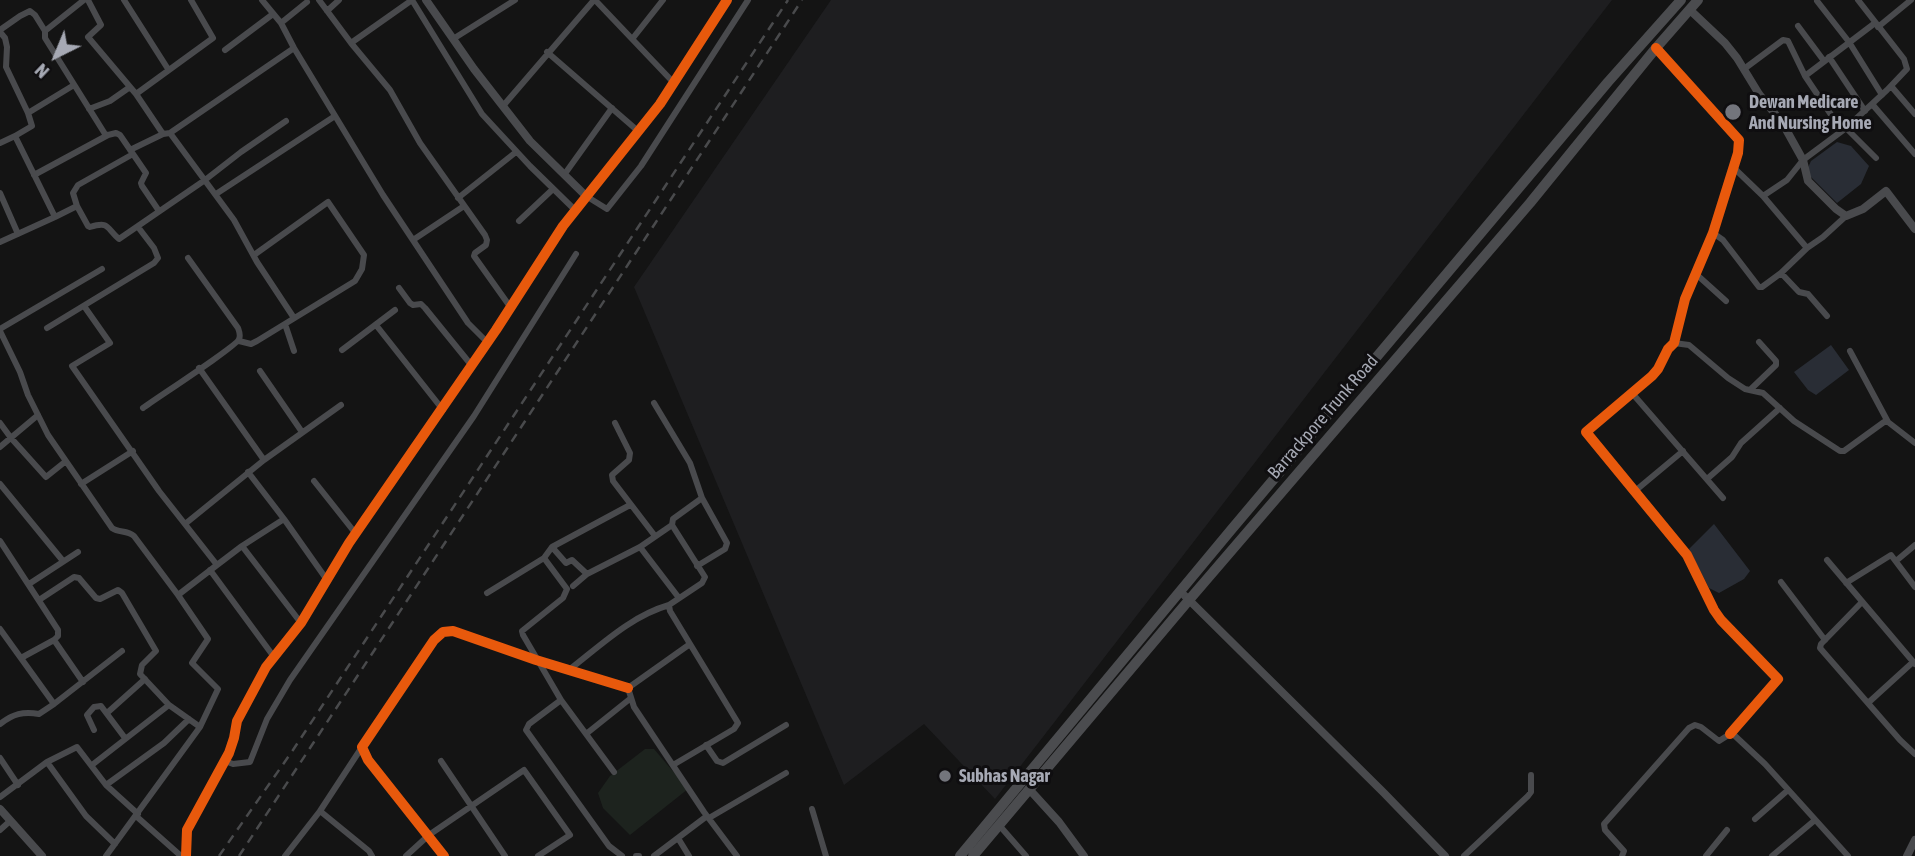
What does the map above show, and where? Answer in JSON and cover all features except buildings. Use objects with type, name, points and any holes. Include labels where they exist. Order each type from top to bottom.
[{"type":"main road","name":"Barrackpore Trunk Road","points":[[960,856],[1608,82],[1681,0]]},
{"type":"main road","name":"Barrackpore Trunk Road","points":[[973,856],[1530,203],[1698,0]]},
{"type":"street","points":[[45,31],[86,0],[102,25],[88,37],[216,194],[294,318]]},
{"type":"street","points":[[124,0],[168,69]]},
{"type":"street","points":[[136,94],[212,37],[191,0]]},
{"type":"street","points":[[262,0],[281,23],[383,195],[468,323],[488,343]]},
{"type":"street","points":[[319,0],[390,90],[420,143],[487,240],[486,245],[474,256],[511,308]]},
{"type":"street","points":[[327,11],[339,0]]},
{"type":"street","points":[[351,43],[412,0],[482,114],[575,210]]},
{"type":"street","points":[[453,39],[515,0]]},
{"type":"street","points":[[503,106],[594,0],[673,82]]},
{"type":"street","points":[[633,38],[663,0]]},
{"type":"street","points":[[183,856],[187,830],[225,761],[237,721],[266,667],[301,623],[356,534],[443,410],[563,226],[660,104],[727,0]]},
{"type":"street","points":[[429,1],[453,39],[530,141],[586,196],[607,209],[640,166],[748,0]]},
{"type":"street","points":[[1868,0],[1860,2],[1904,60],[1906,69],[1915,74]]},
{"type":"street","points":[[1805,76],[1911,0]]},
{"type":"street","points":[[281,23],[307,1]]},
{"type":"street","points":[[1817,1],[1849,42],[1882,95]]},
{"type":"street","points":[[1690,10],[1725,43],[1783,124],[1803,160],[1808,181],[1846,216]]},
{"type":"street","points":[[0,143],[32,126],[6,67],[7,47],[0,31],[30,11],[45,31],[45,38],[100,127],[108,135]]},
{"type":"street","points":[[225,50],[273,14]]},
{"type":"street","points":[[1798,26],[1865,111]]},
{"type":"street","points":[[1744,69],[1783,40],[1788,41],[1805,76],[1844,130],[1876,158]]},
{"type":"street","points":[[286,121],[119,239],[106,225],[88,226],[77,206],[73,193],[78,185],[167,134],[294,48]]},
{"type":"street","points":[[1622,856],[1624,851],[1605,830],[1604,824],[1689,728],[1700,726],[1719,741],[1730,734],[1778,679],[1721,620],[1687,555],[1586,432],[1658,369],[1674,343],[1685,299],[1713,233],[1735,169],[1739,140],[1656,48]]},
{"type":"street","points":[[547,52],[638,131]]},
{"type":"street","points":[[1763,196],[1787,180],[1803,160],[1844,130],[1906,69]]},
{"type":"street","points":[[28,113],[74,85]]},
{"type":"street","points":[[1891,86],[1915,114]]},
{"type":"street","points":[[89,109],[110,101],[130,87]]},
{"type":"street","points":[[1872,104],[1915,155]]},
{"type":"street","points":[[564,175],[612,108]]},
{"type":"street","points":[[216,194],[335,116]]},
{"type":"street","points":[[34,175],[116,133],[146,173],[141,183],[159,211]]},
{"type":"street","points":[[15,136],[55,217]]},
{"type":"street","points":[[458,198],[516,152]]},
{"type":"street","points":[[1735,169],[1763,196],[1807,248]]},
{"type":"street","points":[[519,221],[553,189]]},
{"type":"street","points":[[1713,233],[1723,240],[1762,288],[1846,216],[1863,209],[1886,191],[1915,229]]},
{"type":"street","points":[[0,193],[18,234]]},
{"type":"street","points":[[239,341],[251,344],[355,281],[362,269],[364,255],[328,202],[254,255]]},
{"type":"street","points":[[0,243],[77,206]]},
{"type":"street","points":[[413,240],[464,206]]},
{"type":"street","points":[[47,328],[154,263],[158,258],[154,248],[138,227]]},
{"type":"street","points":[[225,761],[233,764],[250,762],[267,719],[290,680],[474,416],[576,254]]},
{"type":"street","points":[[143,408],[239,341],[238,328],[188,258]]},
{"type":"street","points":[[102,269],[0,330],[38,415],[81,484],[115,531],[134,536],[208,639],[192,663],[218,689],[200,727],[106,856]]},
{"type":"street","points":[[1781,273],[1799,292],[1808,294],[1827,316]]},
{"type":"street","points":[[1696,274],[1726,301]]},
{"type":"street","points":[[399,288],[410,303],[421,304],[425,308],[472,366]]},
{"type":"street","points":[[84,306],[110,343],[72,366],[159,491],[217,565]]},
{"type":"street","points":[[342,350],[395,310]]},
{"type":"street","points":[[285,324],[294,351]]},
{"type":"street","points":[[376,325],[443,410]]},
{"type":"street","points":[[1751,389],[1776,365],[1776,361],[1759,341]]},
{"type":"street","points":[[1674,343],[1689,345],[1745,389],[1763,393],[1794,421],[1841,451],[1882,423],[1888,422]]},
{"type":"street","points":[[1850,351],[1888,422],[1915,443]]},
{"type":"street","points":[[199,369],[264,460]]},
{"type":"street","points":[[260,371],[303,432]]},
{"type":"street","points":[[1632,393],[1723,498]]},
{"type":"street","points":[[654,403],[690,463],[702,498],[727,542],[727,547],[698,566]]},
{"type":"street","points":[[185,524],[248,472],[341,405]]},
{"type":"street","points":[[1707,479],[1733,456],[1741,443],[1780,408]]},
{"type":"street","points":[[0,447],[38,415]]},
{"type":"street","points":[[0,423],[46,477],[66,461]]},
{"type":"street","points":[[615,423],[629,453],[629,460],[612,475],[613,481],[655,537]]},
{"type":"street","points":[[81,484],[133,451]]},
{"type":"street","points":[[1635,491],[1683,451]]},
{"type":"street","points":[[248,472],[327,580]]},
{"type":"street","points":[[313,481],[356,534]]},
{"type":"street","points":[[0,484],[63,561]]},
{"type":"street","points":[[570,669],[634,620],[669,605],[702,583],[705,577],[672,525],[673,519],[702,498]]},
{"type":"street","points":[[487,593],[544,558],[552,547],[630,505]]},
{"type":"street","points":[[178,595],[242,545],[284,519]]},
{"type":"street","points":[[573,586],[672,525]]},
{"type":"street","points":[[0,541],[58,631],[54,640],[22,658]]},
{"type":"street","points":[[242,545],[301,623]]},
{"type":"street","points":[[1896,561],[1915,545]]},
{"type":"street","points":[[552,547],[566,563],[572,559],[587,575]]},
{"type":"street","points":[[640,547],[679,598]]},
{"type":"street","points":[[29,584],[78,552]]},
{"type":"street","points":[[1846,583],[1891,555],[1915,587]]},
{"type":"street","points":[[544,558],[566,590],[563,598],[522,631],[561,699],[614,772]]},
{"type":"street","points":[[1827,560],[1914,663],[1868,703]]},
{"type":"street","points":[[210,570],[274,657]]},
{"type":"street","points":[[39,600],[74,577],[79,578],[96,598],[100,599],[118,590],[156,651],[142,665],[140,674],[169,705],[200,727]]},
{"type":"street","points":[[1781,582],[1825,640]]},
{"type":"street","points":[[1180,592],[1445,856]]},
{"type":"street","points":[[1862,602],[1825,640],[1821,649],[1915,754]]},
{"type":"street","points":[[669,605],[670,611],[738,723],[734,729],[673,765]]},
{"type":"street","points":[[0,629],[54,704]]},
{"type":"street","points":[[285,856],[320,811],[434,640],[443,632],[453,631],[628,688]]},
{"type":"street","points":[[54,640],[83,682]]},
{"type":"street","points":[[628,688],[690,643]]},
{"type":"street","points":[[0,724],[8,718],[27,712],[38,714],[122,652]]},
{"type":"street","points":[[107,713],[145,679]]},
{"type":"street","points":[[628,688],[634,707],[737,856]]},
{"type":"street","points":[[586,734],[631,698]]},
{"type":"street","points":[[561,699],[529,724],[526,730],[610,846],[622,856]]},
{"type":"street","points":[[92,765],[169,705]]},
{"type":"street","points":[[93,730],[87,715],[97,706],[101,706],[125,738]]},
{"type":"street","points":[[106,785],[164,743],[189,719]]},
{"type":"street","points":[[706,745],[717,761],[723,763],[786,725]]},
{"type":"street","points":[[1730,734],[1734,734],[1751,750],[1848,856]]},
{"type":"street","points":[[0,797],[47,762],[77,747],[106,785],[183,856]]},
{"type":"street","points":[[362,747],[368,760],[444,856]]},
{"type":"street","points":[[0,758],[18,785]]},
{"type":"street","points":[[441,761],[505,856]]},
{"type":"street","points":[[47,762],[86,817],[115,844]]},
{"type":"street","points":[[406,856],[429,835],[524,770],[570,835],[538,856]]},
{"type":"street","points":[[654,856],[708,817],[786,773]]},
{"type":"street","points":[[1464,856],[1528,796],[1531,792],[1531,775]]},
{"type":"street","points":[[1029,789],[1059,822],[1084,856]]},
{"type":"street","points":[[1755,818],[1788,790]]},
{"type":"street","points":[[0,809],[42,856]]},
{"type":"street","points":[[812,809],[826,856]]},
{"type":"street","points":[[320,811],[372,856]]},
{"type":"street","points":[[1772,856],[1815,820]]},
{"type":"street","points":[[0,830],[10,821]]},
{"type":"street","points":[[999,825],[1026,856]]},
{"type":"street","points":[[1706,856],[1727,830]]},
{"type":"street","points":[[678,838],[689,856]]},
{"type":"street","points":[[1907,856],[1915,840]]},
{"type":"shaded area","points":[[831,0],[1612,0],[995,799],[924,724],[844,785],[634,287]]},
{"type":"shaded area","points":[[1837,142],[1851,146],[1869,166],[1861,184],[1837,203],[1806,172],[1811,161]]},
{"type":"shaded area","points":[[1831,345],[1849,370],[1816,395],[1808,390],[1794,372]]},
{"type":"shaded area","points":[[1714,524],[1750,571],[1744,579],[1719,593],[1709,588],[1689,549]]},
{"type":"shaded area","points":[[645,749],[654,749],[688,789],[630,835],[603,808],[598,793],[610,776]]},
{"type":"railway","points":[[219,856],[293,750],[788,0]]},
{"type":"railway","points":[[239,856],[802,0]]},
{"type":"cycle path","points":[[186,856],[187,830],[229,753],[237,721],[266,667],[301,623],[349,543],[496,330],[563,226],[660,104],[727,0]]},
{"type":"cycle path","points":[[1656,48],[1739,140],[1738,153],[1713,233],[1685,299],[1674,343],[1652,376],[1586,432],[1687,555],[1721,620],[1778,679],[1730,734]]},
{"type":"cycle path","points":[[444,856],[368,760],[362,747],[434,640],[443,632],[453,631],[628,688]]},
{"type":"place","name":"Dewan Medicare And Nursing Home","points":[[1733,112]]},
{"type":"place","name":"Subhas Nagar","points":[[945,776]]}]
